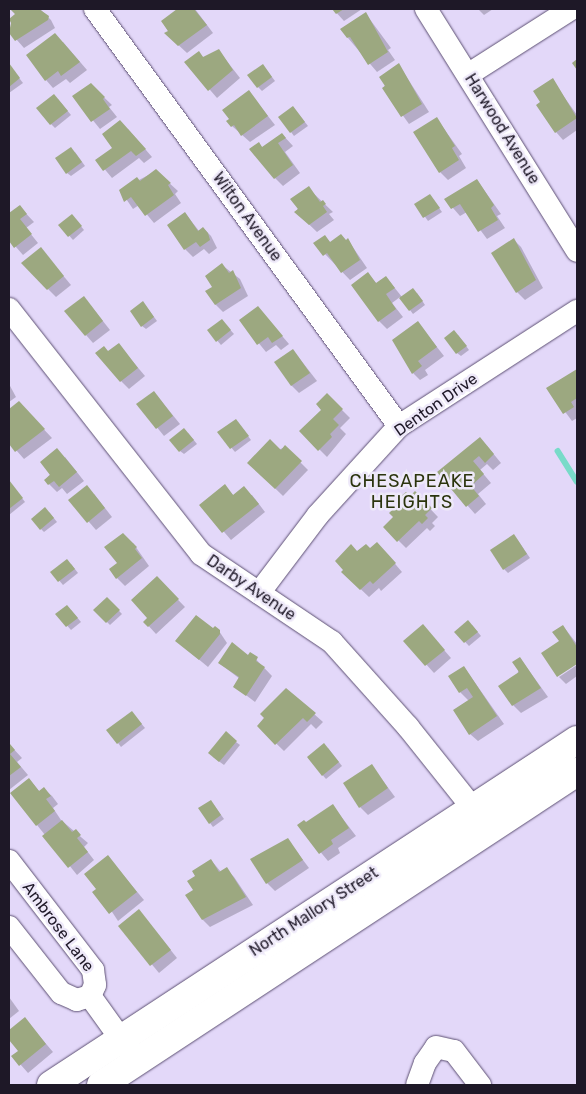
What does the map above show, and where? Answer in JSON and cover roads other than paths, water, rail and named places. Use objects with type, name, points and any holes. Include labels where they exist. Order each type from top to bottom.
[{"type":"main road","name":"North Mallory Street","points":[[51,1085],[577,740]]},
{"type":"main road","name":"North Mallory Street","points":[[101,1085],[577,772]]},
{"type":"street","name":"Wilton Avenue","points":[[95,9],[399,426]]},
{"type":"street","name":"Harwood Avenue","points":[[426,9],[469,74],[577,251]]},
{"type":"street","points":[[469,74],[571,9]]},
{"type":"street","name":"Darby Avenue","points":[[9,308],[201,554],[332,642],[408,727],[474,808],[489,830]]},
{"type":"street","name":"Denton Drive","points":[[259,593],[318,515],[399,426],[577,310]]},
{"type":"street","name":"Ambrose Lane","points":[[9,861],[93,970],[95,985],[90,996],[78,1000],[61,993],[9,927]]},
{"type":"street","name":"Ambrose Lane","points":[[90,996],[137,1062]]},
{"type":"street","points":[[416,1085],[425,1063],[436,1047],[454,1051],[480,1085]]},
{"type":"waterway","points":[[558,451],[577,482]]},
{"type":"district","name":"CHESAPEAKE HEIGHTS","points":[[412,492]]}]
